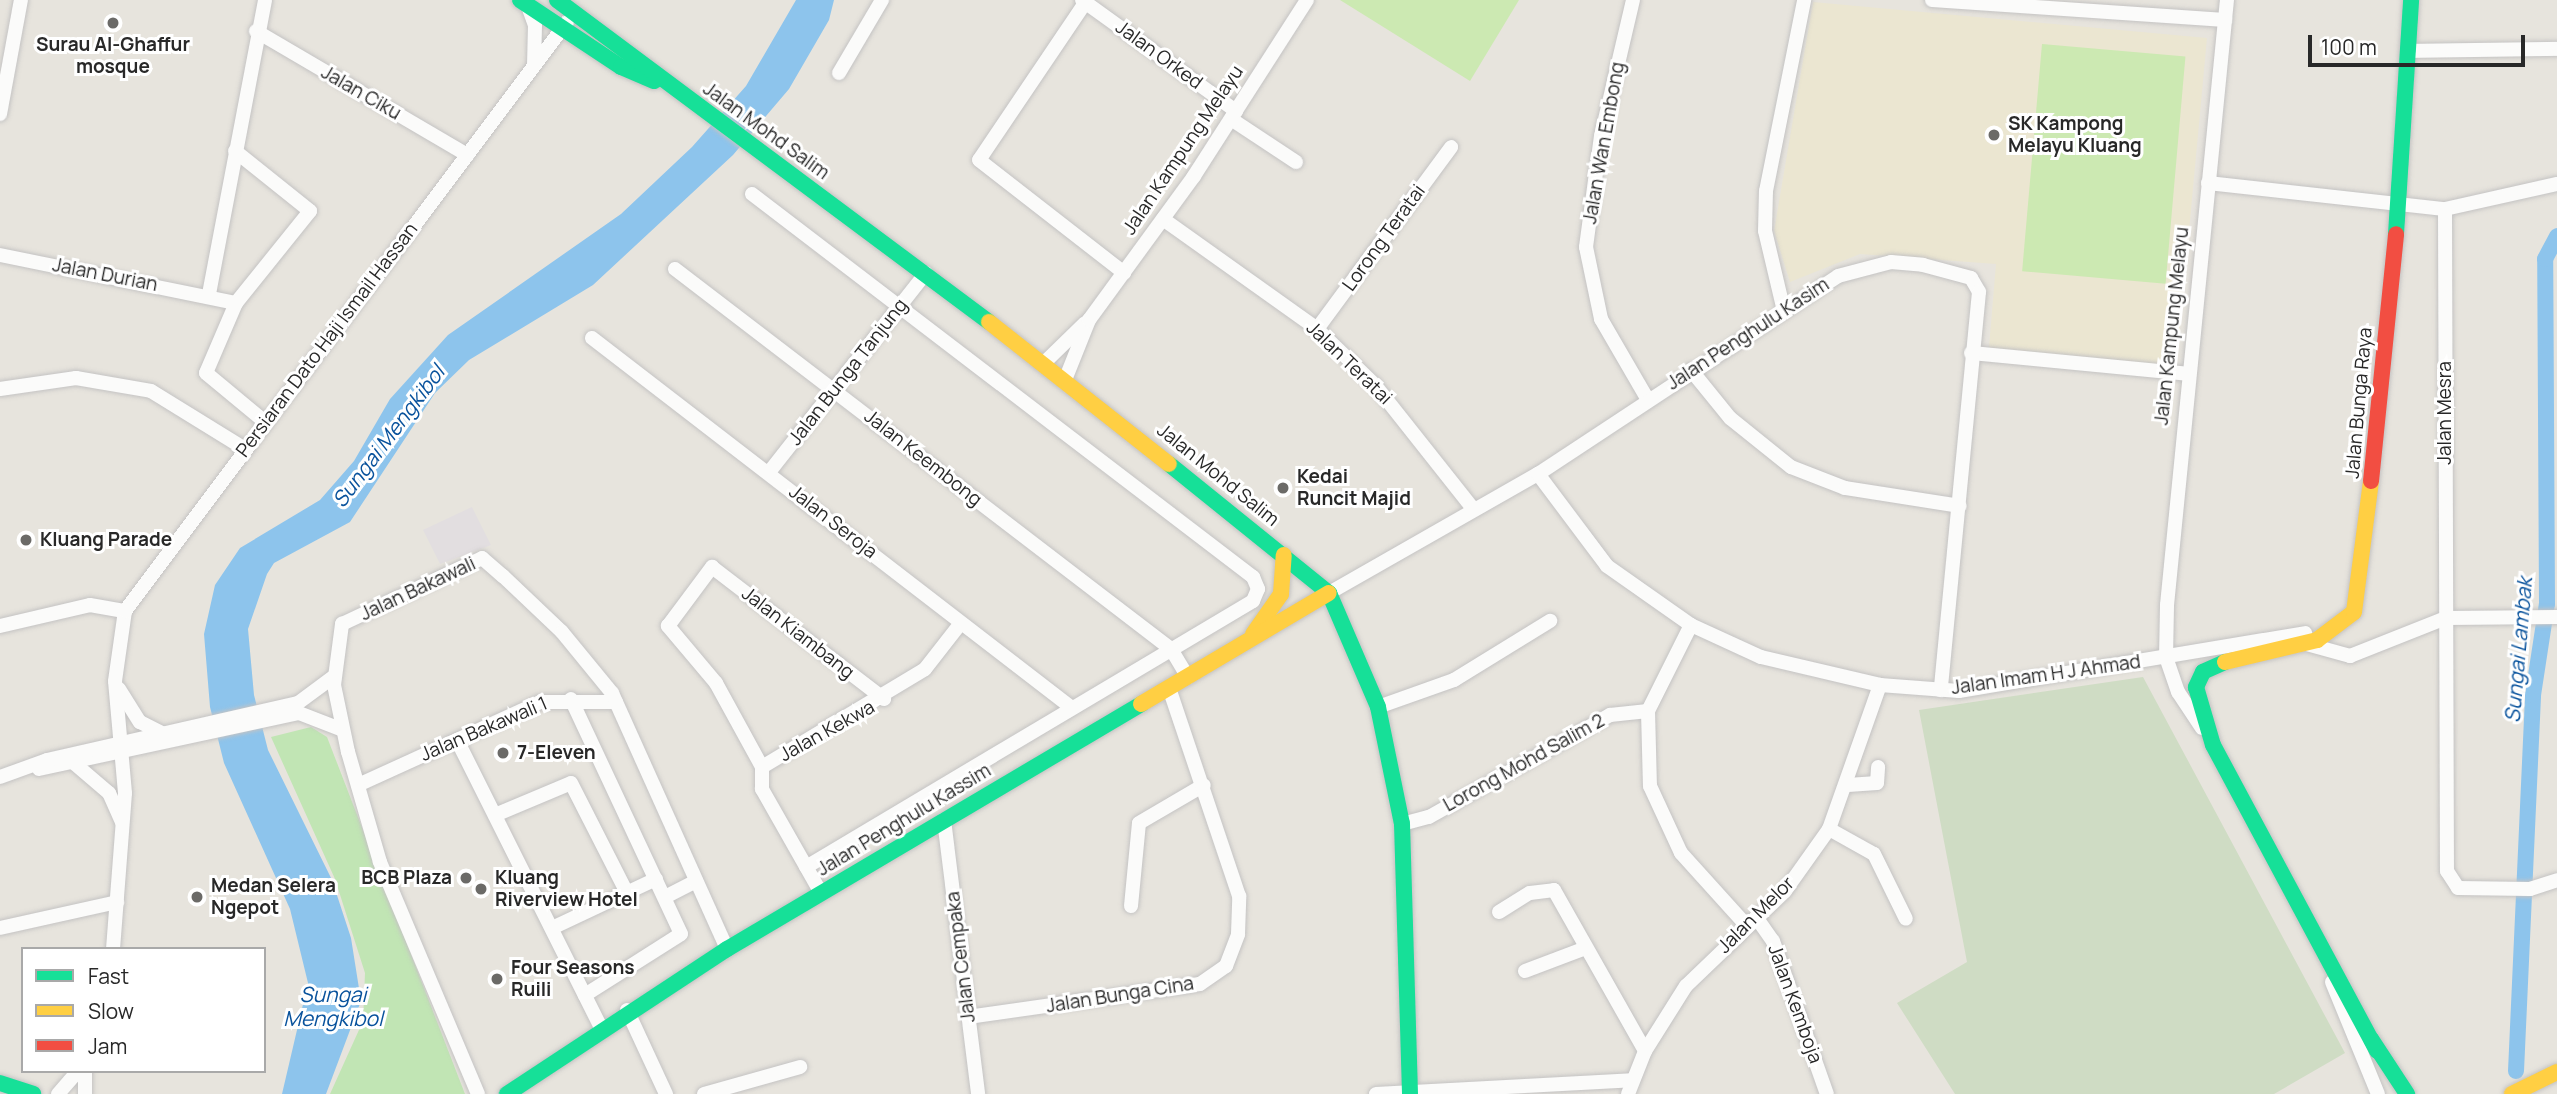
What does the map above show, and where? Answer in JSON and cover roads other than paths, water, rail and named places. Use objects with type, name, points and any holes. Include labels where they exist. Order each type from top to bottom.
[{"type":"main road","name":"Jalan Mohd Salim","points":[[557,0],[666,86],[926,273],[1044,363],[1329,593],[1378,707],[1402,824],[1410,1091]]},
{"type":"main road","name":"Jalan Bunga Raya","points":[[2337,627],[2354,612],[2362,585],[2399,204],[2411,0]]},
{"type":"main road","name":"Jalan Mohd Salim","points":[[524,3],[562,29],[666,86]]},
{"type":"main road","points":[[1248,641],[1281,594],[1284,555]]},
{"type":"main road","name":"Jalan Penghulu Kassim","points":[[507,1094],[601,1027],[727,949],[1329,593]]},
{"type":"main road","points":[[2337,627],[2303,643],[2229,660],[2203,672],[2197,703],[2213,745],[2325,960],[2407,1094]]},
{"type":"main road","points":[[2371,1039],[2397,1094]]},
{"type":"main road","points":[[2517,1092],[2557,1072]]},
{"type":"main road","points":[[0,1083],[33,1094]]},
{"type":"street","points":[[0,114],[21,0]]},
{"type":"street","points":[[209,294],[256,31],[265,0]]},
{"type":"street","points":[[839,73],[882,0]]},
{"type":"street","name":"Jalan Kampung Melayu","points":[[1044,363],[1089,320],[1163,219],[1307,0]]},
{"type":"street","name":"Jalan Wan Embong","points":[[1633,0],[1601,136],[1586,247],[1601,319],[1648,400]]},
{"type":"street","points":[[1783,307],[1765,231],[1766,191],[1804,0]]},
{"type":"street","points":[[1932,0],[2008,3],[2225,20]]},
{"type":"street","name":"Jalan Kampung Melayu","points":[[2166,658],[2188,374],[2227,0]]},
{"type":"street","points":[[1084,1],[979,160],[1124,272]]},
{"type":"street","name":"Jalan Orked","points":[[1084,1],[1296,162]]},
{"type":"street","points":[[524,3],[535,25],[534,66]]},
{"type":"street","name":"Persiaran Dato Haji Ismail Hassan","points":[[113,947],[122,823],[122,748],[115,681],[125,611],[574,12]]},
{"type":"street","name":"Jalan Ciku","points":[[256,31],[467,155]]},
{"type":"street","points":[[2410,51],[2557,49]]},
{"type":"street","name":"Lorong Teratai","points":[[1317,328],[1451,147]]},
{"type":"street","points":[[234,151],[310,211],[236,303],[206,373],[265,422]]},
{"type":"street","points":[[2208,183],[2445,209],[2557,184]]},
{"type":"street","points":[[752,194],[900,307]]},
{"type":"street","name":"Jalan Mesra","points":[[2445,209],[2447,872],[2458,888],[2526,889],[2557,880]]},
{"type":"street","name":"Jalan Teratai","points":[[1163,219],[1317,328],[1375,385],[1475,510]]},
{"type":"street","name":"Jalan Durian","points":[[0,255],[209,294],[236,303]]},
{"type":"street","name":"Jalan Penghulu Kasim","points":[[1329,593],[1538,474],[1783,307],[1866,267],[1891,262],[1948,271],[1971,278],[1979,292],[1971,353],[1960,506],[1941,690]]},
{"type":"street","name":"Jalan Keembong","points":[[675,268],[1171,649]]},
{"type":"street","name":"Jalan Bunga Tanjung","points":[[770,471],[926,273]]},
{"type":"street","name":"Jalan Penghulu Kassim","points":[[806,867],[1253,601],[1258,589],[1253,577],[900,307]]},
{"type":"street","name":"Jalan Kampung Melayu","points":[[1065,380],[1089,320]]},
{"type":"street","name":"Jalan Seroja","points":[[592,338],[770,471],[1072,708]]},
{"type":"street","points":[[1971,353],[2188,374]]},
{"type":"street","points":[[1691,370],[1730,418],[1791,467],[1845,488],[1960,506]]},
{"type":"street","points":[[0,389],[76,378],[150,391],[245,449]]},
{"type":"street","name":"Jalan Imam H J Ahmad","points":[[1538,474],[1608,566],[1691,625],[1761,657],[1880,685],[1941,690],[2166,658]]},
{"type":"street","name":"Jalan Bakawali","points":[[478,1094],[380,862],[343,730],[333,677],[342,624],[482,558],[562,632],[616,702],[727,949]]},
{"type":"street","name":"Jalan Kiambang","points":[[762,767],[716,682],[668,626],[712,567],[884,699]]},
{"type":"street","points":[[0,626],[90,605],[125,611]]},
{"type":"street","points":[[2303,643],[2350,656],[2446,618],[2550,617]]},
{"type":"street","points":[[1378,707],[1454,680],[1550,621]]},
{"type":"street","name":"Jalan Kekwa","points":[[821,893],[762,789],[762,767],[884,699],[925,669],[961,622]]},
{"type":"street","name":"Jalan Kemboja","points":[[1691,625],[1648,711],[1650,786],[1660,816],[1681,853],[1773,941],[1827,1094]]},
{"type":"street","points":[[2213,745],[2178,692],[2166,658],[2337,627]]},
{"type":"street","points":[[1171,649],[1188,677]]},
{"type":"street","points":[[0,777],[168,735],[299,708],[333,677]]},
{"type":"street","points":[[115,681],[140,722],[168,735]]},
{"type":"street","name":"Jalan Melor","points":[[1630,1087],[1645,1051],[1686,986],[1785,891],[1829,829],[1848,785],[1880,685]]},
{"type":"street","name":"Jalan Bunga Cina","points":[[968,1017],[1200,984],[1221,971],[1238,934],[1239,896],[1168,688]]},
{"type":"street","points":[[571,699],[680,928],[677,940],[585,995]]},
{"type":"street","name":"Jalan Bakawali 1","points":[[358,785],[540,702],[571,699],[616,702]]},
{"type":"street","points":[[299,708],[343,730]]},
{"type":"street","name":"Lorong Mohd Salim 2","points":[[1402,824],[1429,817],[1609,715],[1648,711]]},
{"type":"street","points":[[457,740],[601,1027]]},
{"type":"street","points":[[31,769],[75,764],[122,748]]},
{"type":"street","points":[[75,764],[109,793],[122,823]]},
{"type":"street","points":[[1848,785],[1877,783],[1878,767]]},
{"type":"street","points":[[495,816],[571,783],[627,893]]},
{"type":"street","points":[[1131,906],[1139,823],[1203,785]]},
{"type":"street","name":"Jalan Cempaka","points":[[944,820],[978,1094]]},
{"type":"street","points":[[1829,829],[1874,854],[1906,919]]},
{"type":"street","points":[[552,928],[656,879]]},
{"type":"street","points":[[665,897],[696,881]]},
{"type":"street","points":[[1499,912],[1530,892],[1553,890],[1645,1051]]},
{"type":"street","points":[[0,928],[117,902]]},
{"type":"street","points":[[1525,971],[1586,948]]},
{"type":"street","points":[[2325,960],[2343,1018],[2378,1094]]},
{"type":"street","points":[[627,1010],[666,1094]]},
{"type":"street","points":[[704,1094],[800,1067]]},
{"type":"street","points":[[58,1094],[76,1073]]},
{"type":"street","points":[[85,1073],[85,1094]]},
{"type":"street","points":[[1376,1094],[1630,1087]]},
{"type":"water","name":"Sungai Mengkibol","points":[[796,0],[834,0],[829,20],[789,89],[733,155],[593,285],[469,360],[435,393],[350,522],[274,563],[267,574],[248,629],[254,695],[268,750],[332,880],[351,938],[361,1001],[326,1094],[282,1094],[308,983],[290,909],[224,763],[210,707],[204,634],[215,585],[240,548],[320,500],[354,461],[390,399],[448,335],[621,214],[692,147],[746,86]]},
{"type":"waterway","name":"Sungai Lambak","points":[[2516,1071],[2533,695],[2547,604],[2545,259],[2557,236]]},
{"type":"place","name":"Surau Al-Ghaffur mosque","points":[[113,23]]},
{"type":"place","name":"SK Kampong Melayu Kluang","points":[[1994,135]]},
{"type":"place","name":"Kedai Runcit Majid","points":[[1283,488]]},
{"type":"place","name":"Kluang Parade","points":[[26,540]]},
{"type":"place","name":"7-Eleven","points":[[503,753]]},
{"type":"place","name":"BCB Plaza","points":[[466,878]]},
{"type":"place","name":"Kluang Riverview Hotel","points":[[481,889]]},
{"type":"place","name":"Medan Selera Ngepot","points":[[197,897]]},
{"type":"place","name":"Four Seasons Ruili","points":[[497,979]]}]
